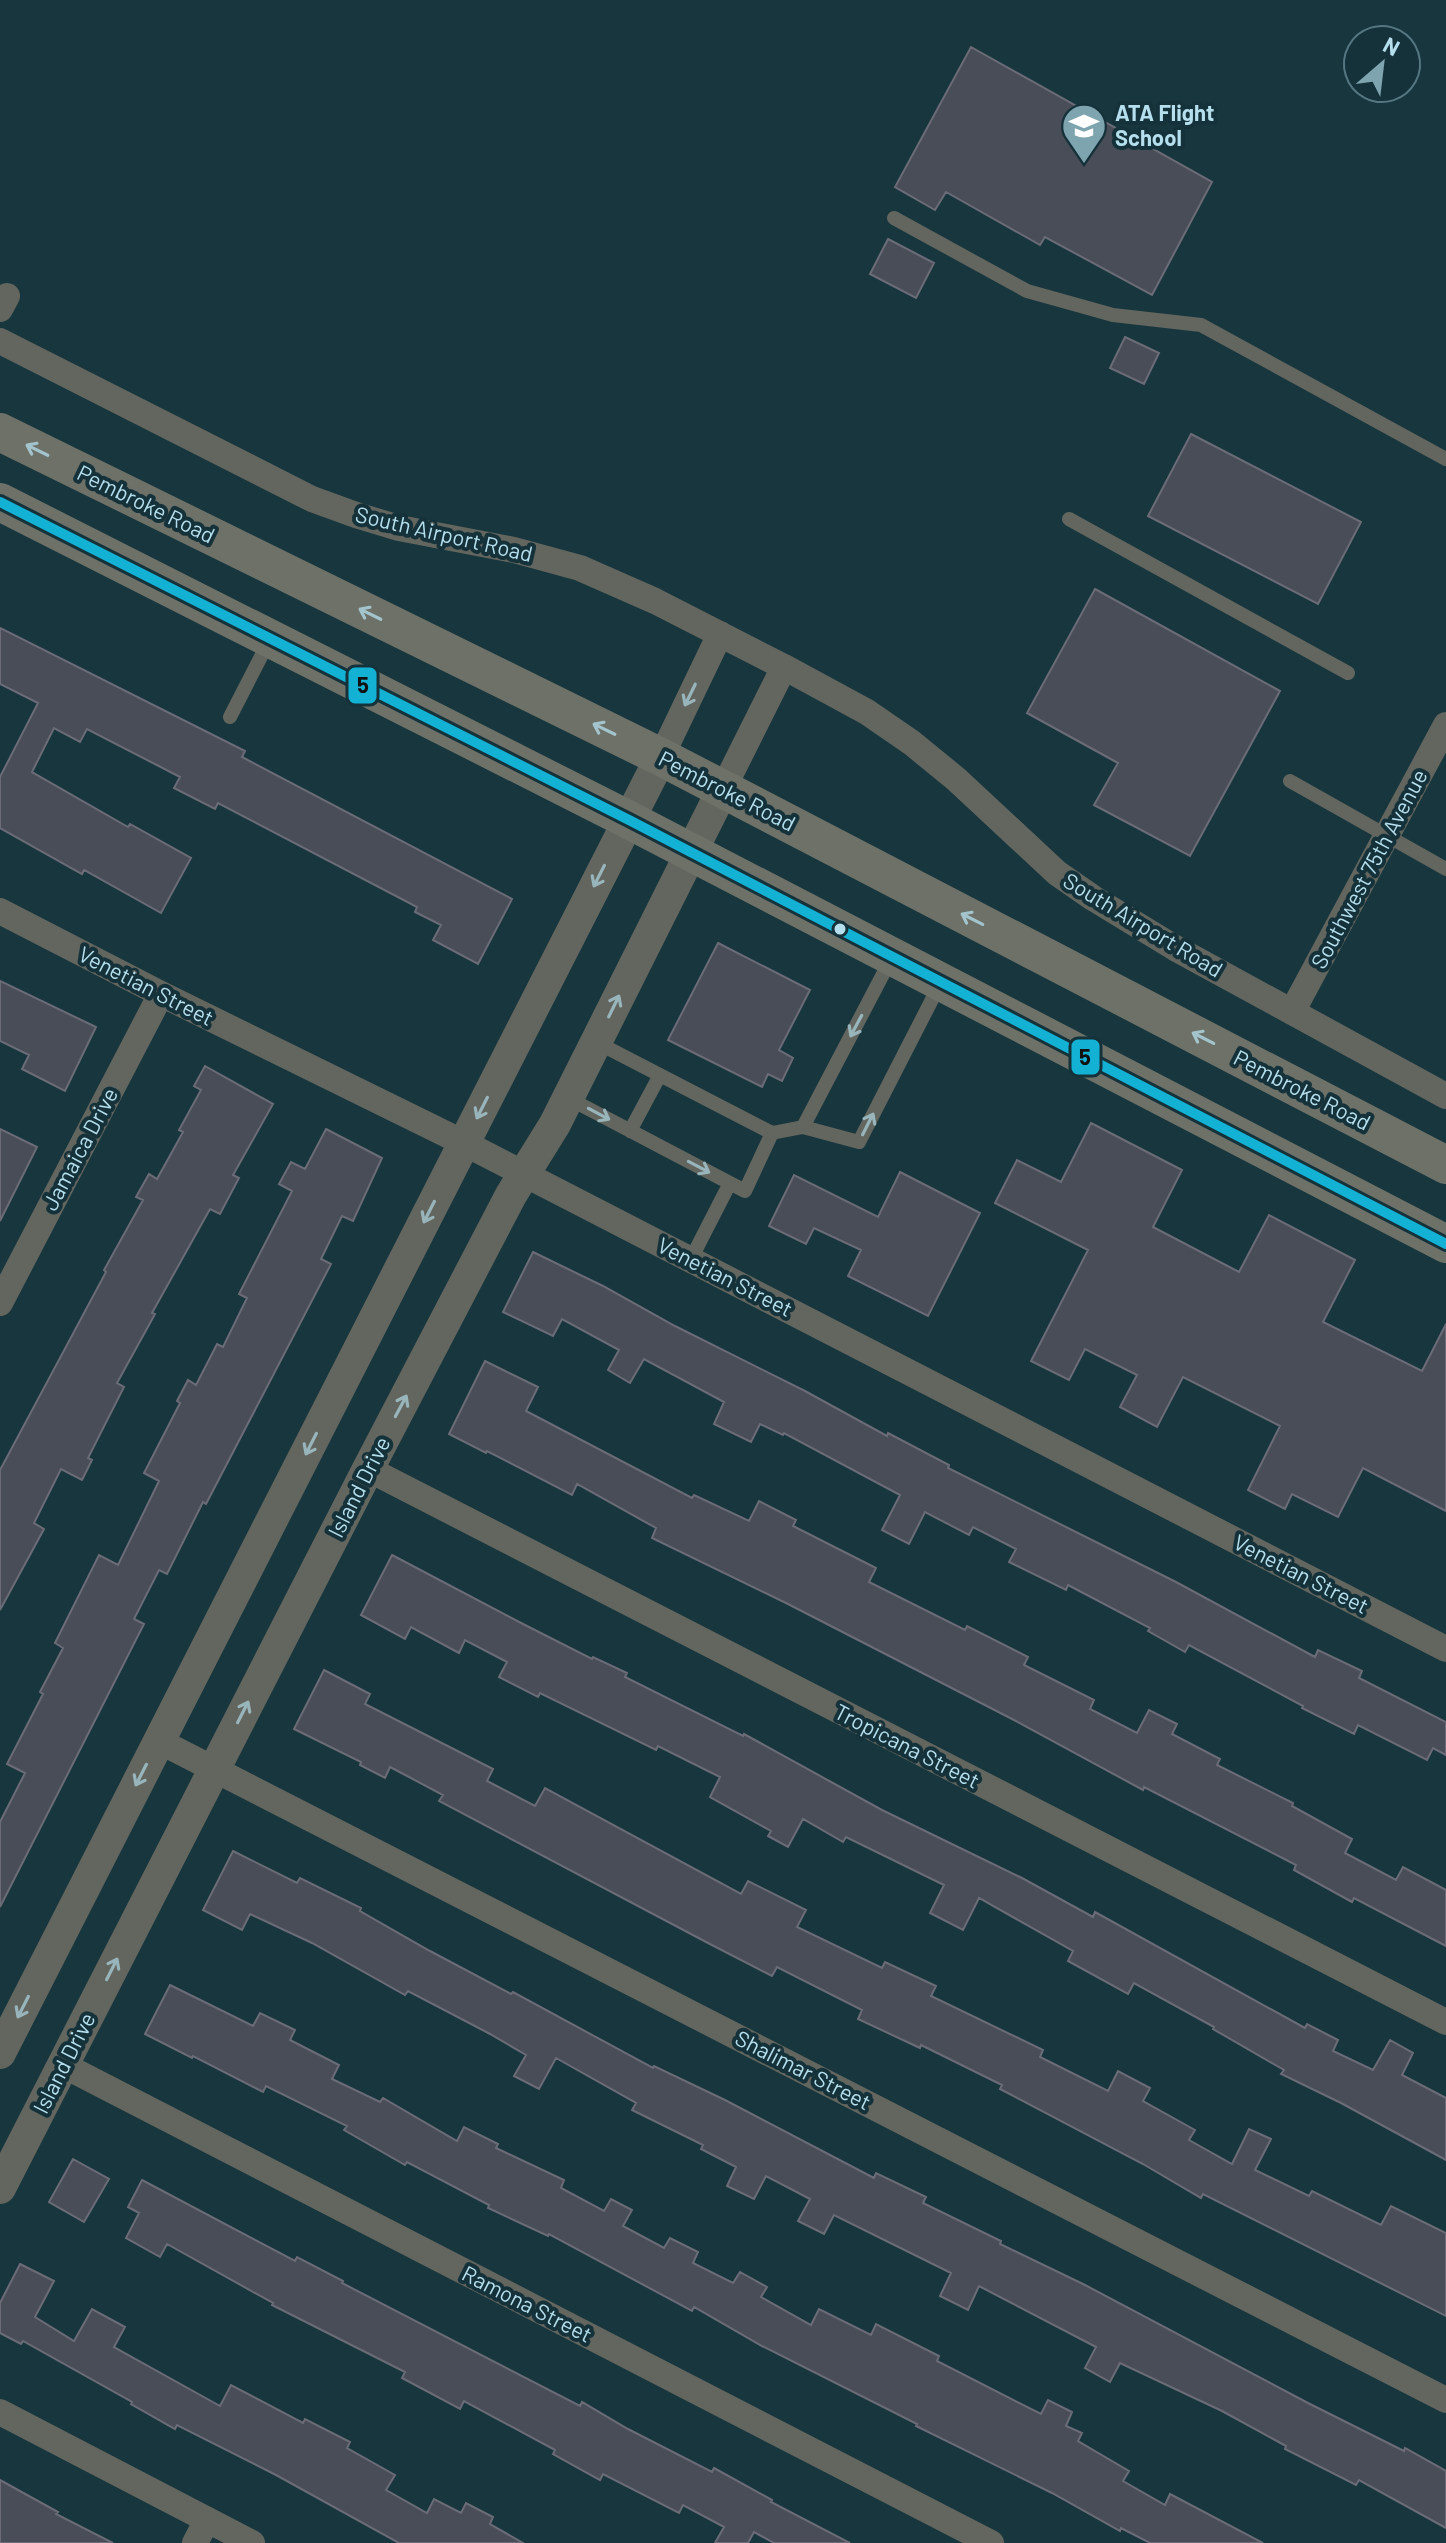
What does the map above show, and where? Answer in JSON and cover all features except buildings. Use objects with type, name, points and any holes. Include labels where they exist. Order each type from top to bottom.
[{"type":"main road","name":"Pembroke Road","points":[[0,432],[661,757],[1446,1165]]},
{"type":"main road","points":[[0,502],[629,820],[1446,1244]]},
{"type":"street","name":"South Airport Road","points":[[0,341],[312,499],[399,528],[514,550],[580,568],[626,587],[784,667],[867,712],[912,743],[956,779],[1057,873],[1093,898],[1175,948],[1446,1096]]},
{"type":"street","points":[[0,2053],[661,757],[720,634]]},
{"type":"street","points":[[723,789],[784,667]]},
{"type":"street","name":"Southwest 75th Avenue","points":[[1292,1012],[1446,725]]},
{"type":"street","name":"Island Drive","points":[[0,2188],[368,1469],[511,1195],[568,1098],[723,789]]},
{"type":"street","name":"Venetian Street","points":[[0,911],[525,1174],[1446,1649]]},
{"type":"street","name":"Jamaica Drive","points":[[2,1292],[161,994]]},
{"type":"street","name":"Tropicana Street","points":[[368,1469],[1446,2022]]},
{"type":"street","name":"Shalimar Street","points":[[159,1741],[1446,2400]]},
{"type":"street","name":"Ramona Street","points":[[63,2065],[991,2543]]},
{"type":"street","points":[[0,2412],[201,2531],[252,2543]]},
{"type":"lane","points":[[894,218],[1027,291],[1113,315],[1201,325],[1446,459]]},
{"type":"lane","points":[[1069,519],[1348,673]]},
{"type":"lane","points":[[230,717],[270,639]]},
{"type":"lane","points":[[1290,781],[1446,869]]},
{"type":"lane","points":[[803,1127],[892,957]]},
{"type":"lane","points":[[596,1041],[772,1133],[803,1127],[859,1142],[941,982]]},
{"type":"lane","points":[[630,1131],[660,1075]]},
{"type":"lane","points":[[568,1098],[745,1191],[772,1133]]},
{"type":"lane","points":[[691,1259],[730,1183]]},
{"type":"transit line","name":"5","points":[[0,502],[629,820],[1446,1244]]},
{"type":"place","name":"ATA Flight School","points":[[1084,165]]}]
